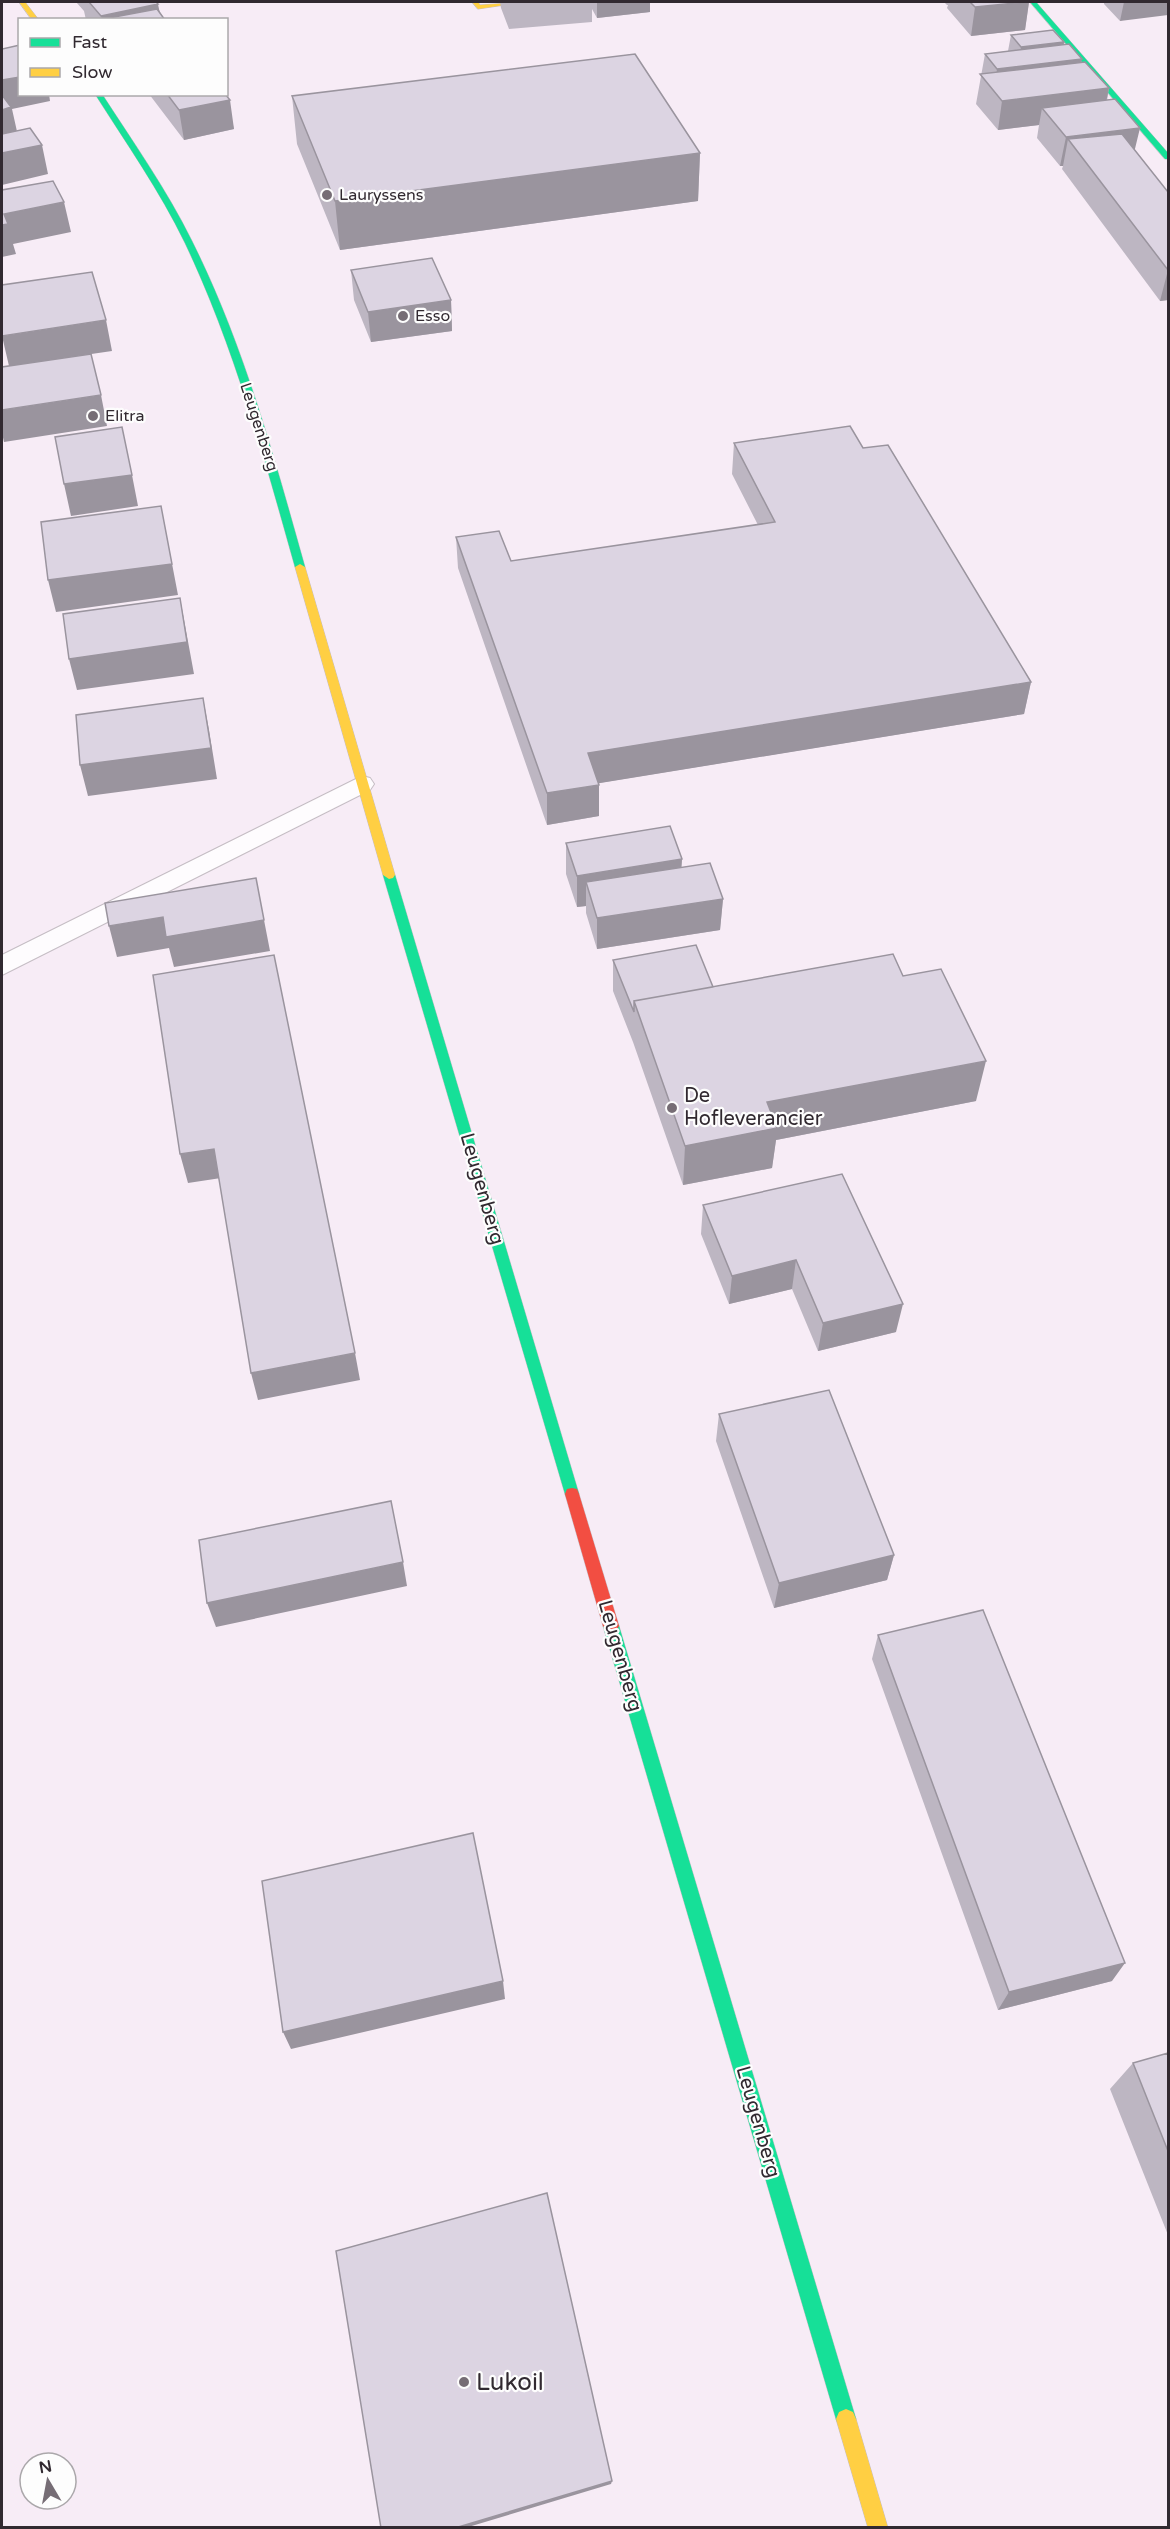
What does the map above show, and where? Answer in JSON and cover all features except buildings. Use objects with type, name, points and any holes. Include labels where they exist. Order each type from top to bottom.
[{"type":"main road","points":[[22,2],[34,18]]},
{"type":"main road","points":[[475,2],[478,7],[521,2]]},
{"type":"main road","points":[[1033,2],[1168,157]]},
{"type":"main road","name":"Leugenberg","points":[[99,96],[183,232],[214,301],[260,424],[362,784],[878,2528]]},
{"type":"lane","points":[[2,966],[362,784]]},
{"type":"traffic: fast","points":[[1033,2],[1168,157]]},
{"type":"traffic: fast","points":[[99,96],[167,203],[206,280],[252,401],[300,567]]},
{"type":"traffic: fast","points":[[389,875],[572,1494]]},
{"type":"traffic: fast","points":[[611,1626],[846,2419]]},
{"type":"traffic: slow","points":[[22,2],[34,18]]},
{"type":"traffic: slow","points":[[475,2],[478,7],[521,2]]},
{"type":"traffic: slow","points":[[300,567],[389,875]]},
{"type":"traffic: slow","points":[[846,2419],[878,2528]]},
{"type":"traffic: jam","points":[[572,1494],[611,1626]]},
{"type":"place","name":"Lauryssens","points":[[327,195]]},
{"type":"place","name":"Esso","points":[[403,316]]},
{"type":"place","name":"Elitra","points":[[93,416]]},
{"type":"place","name":"De Hofleverancier","points":[[672,1108]]},
{"type":"place","name":"Lukoil","points":[[464,2382]]}]
